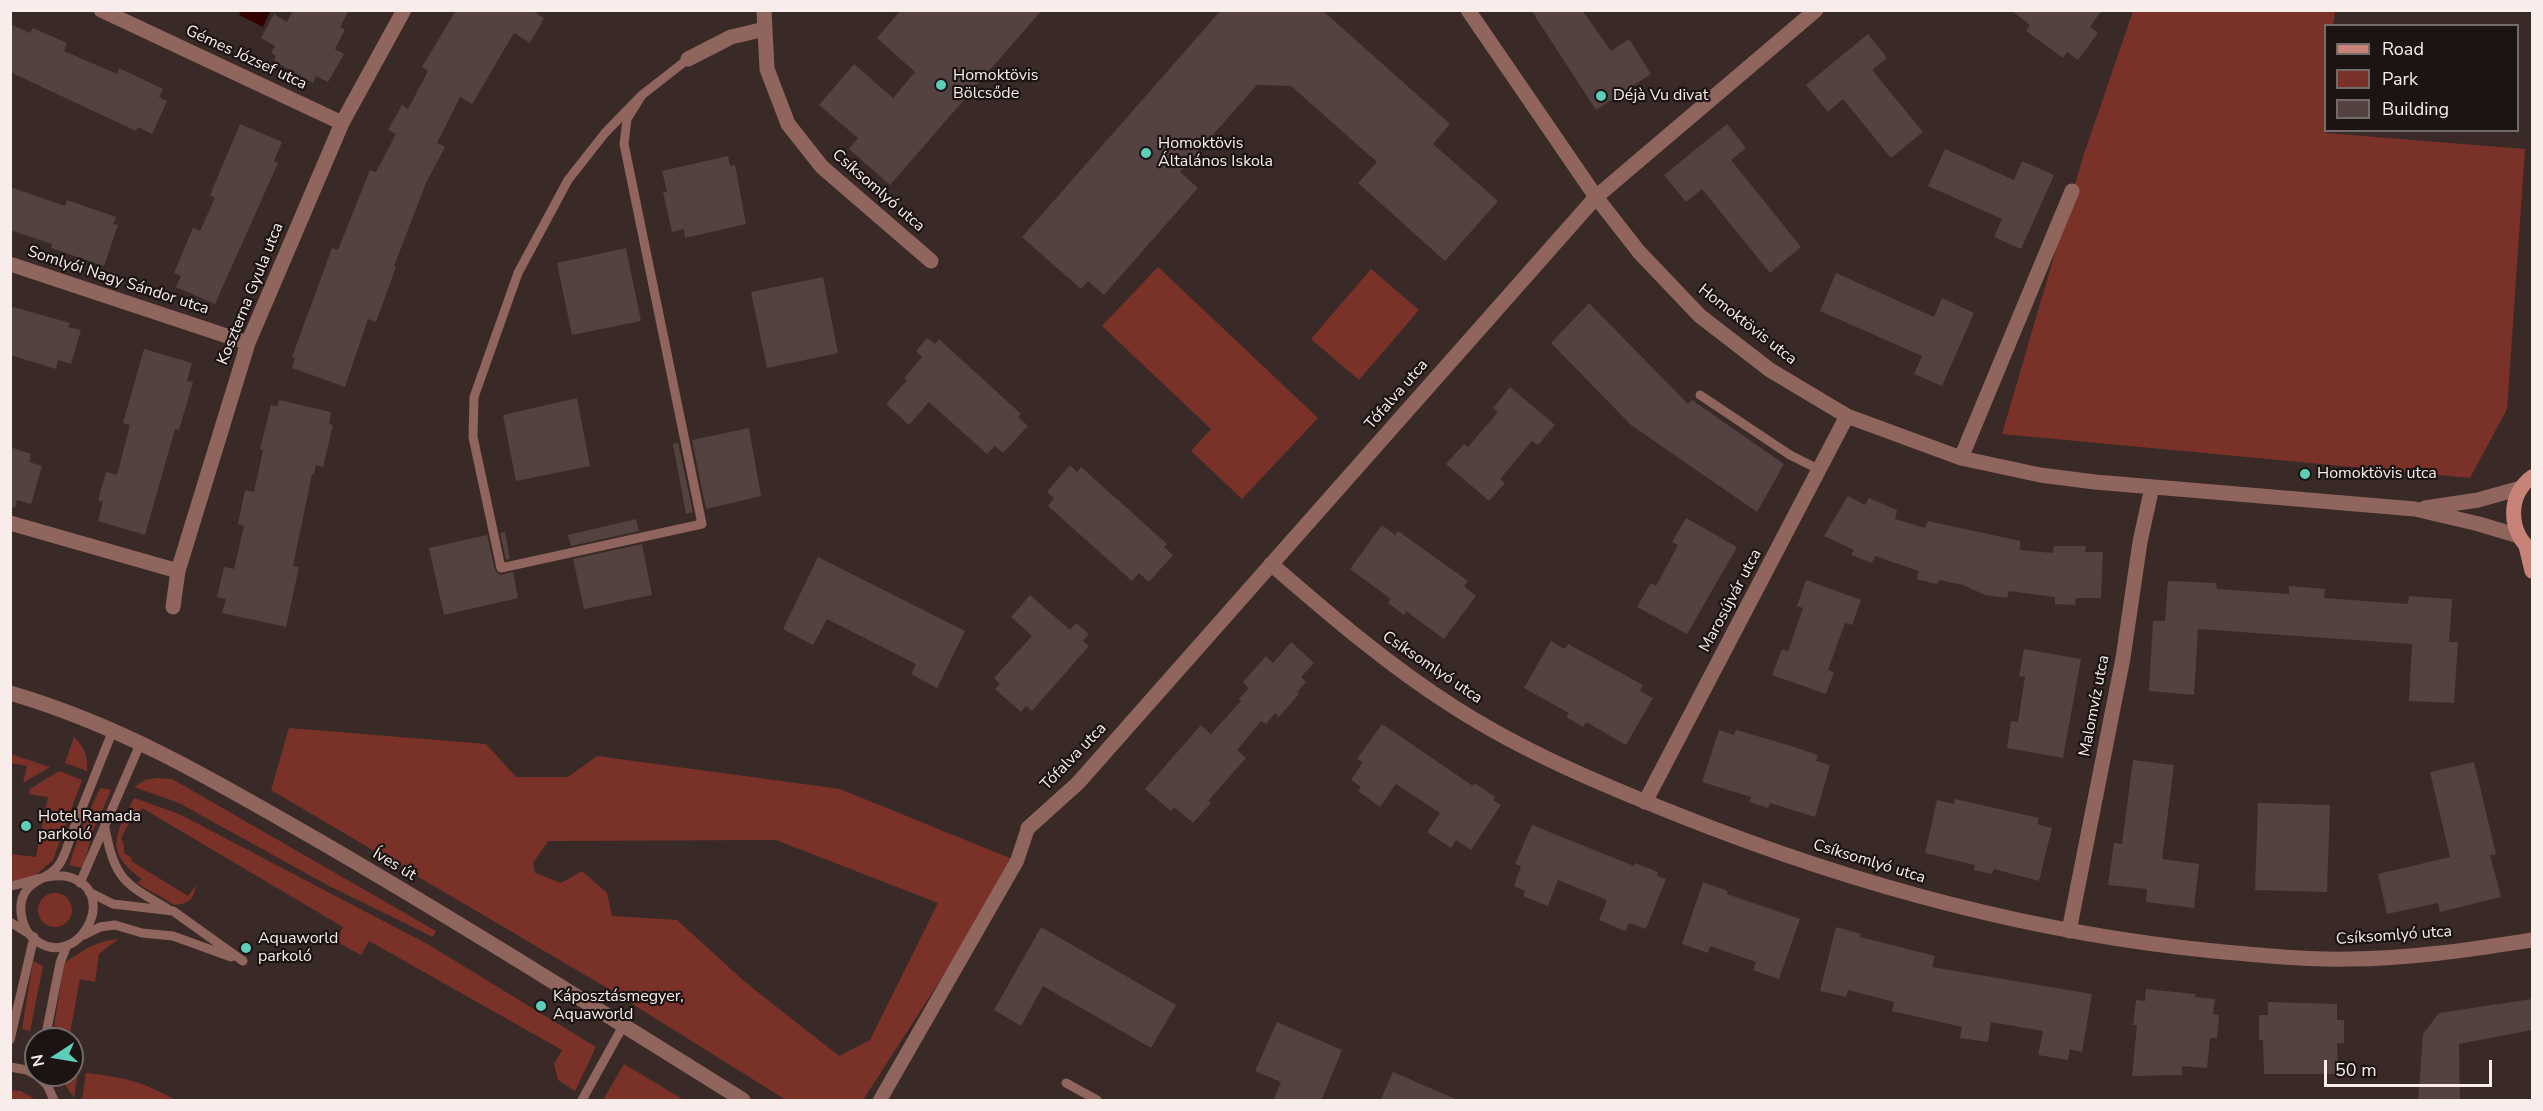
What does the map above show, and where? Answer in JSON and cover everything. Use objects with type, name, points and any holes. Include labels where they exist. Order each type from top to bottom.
[{"type":"main road","points":[[2527,482],[2515,499],[2513,512],[2514,525],[2526,544],[2532,571]]},
{"type":"street","name":"Gémes József utca","points":[[101,10],[342,123]]},
{"type":"street","name":"Koszterna Gyula utca","points":[[173,607],[178,571],[248,343],[342,123],[404,10]]},
{"type":"street","name":"Csíksomlyó utca","points":[[764,10],[767,69],[788,124],[822,167],[931,261]]},
{"type":"street","name":"Homoktövis utca","points":[[1468,10],[1596,197],[1639,252],[1700,316],[1770,370],[1847,416],[1961,458],[2040,475],[2152,487],[2415,509],[2479,524],[2526,544]]},
{"type":"street","name":"Tófalva utca","points":[[1028,828],[1078,783],[1596,197],[1816,10]]},
{"type":"street","points":[[688,59],[731,37],[765,29]]},
{"type":"street","points":[[1961,458],[2072,191]]},
{"type":"street","name":"Somlyói Nagy Sándor utca","points":[[10,264],[248,343]]},
{"type":"street","name":"Marosújvár utca","points":[[1645,802],[1847,416]]},
{"type":"street","name":"Homoktövis utca","points":[[2415,509],[2478,500],[2527,482]]},
{"type":"street","name":"Malomvíz utca","points":[[2069,931],[2123,657],[2140,542],[2152,487]]},
{"type":"street","points":[[10,523],[178,571]]},
{"type":"street","name":"Csíksomlyó utca","points":[[1271,564],[1360,641],[1456,708],[1540,754],[1645,802],[1856,879],[1956,906],[2069,931],[2141,943],[2232,953],[2350,959],[2401,956],[2532,940]]},
{"type":"street","name":"Íves út","points":[[10,693],[76,714],[187,765],[392,884],[743,1101]]},
{"type":"street","points":[[880,1101],[1017,861],[1028,828]]},
{"type":"lane","points":[[642,95],[627,119],[624,144],[702,524],[501,568],[473,437],[474,397],[518,273],[568,180],[605,134],[642,95],[688,59]]},
{"type":"lane","points":[[1700,395],[1790,454],[1820,470]]},
{"type":"lane","points":[[10,1040],[31,935],[23,922],[22,899],[34,882],[58,867],[113,730]]},
{"type":"lane","points":[[80,882],[141,742]]},
{"type":"lane","points":[[10,922],[49,946],[67,945],[100,927],[115,925],[142,933],[173,936],[243,961],[173,911],[127,882],[117,871],[111,859],[105,828]]},
{"type":"lane","points":[[10,886],[34,882],[46,877],[69,877],[80,882],[89,892],[113,904],[173,911]]},
{"type":"lane","points":[[82,936],[89,927],[93,915],[89,892]]},
{"type":"lane","points":[[47,1027],[60,963],[67,945]]},
{"type":"lane","points":[[582,1101],[623,1026]]},
{"type":"lane","points":[[1066,1083],[1097,1101]]},
{"type":"lane","points":[[48,1087],[54,1101]]},
{"type":"green space","points":[[2133,11],[2335,11],[2333,24],[2324,24],[2324,132],[2525,149],[2507,409],[2470,478],[2002,434],[2083,157]]},
{"type":"green space","points":[[1158,267],[1318,418],[1242,499],[1191,451],[1211,429],[1102,326]]},
{"type":"green space","points":[[1371,269],[1419,310],[1359,380],[1311,339]]},
{"type":"green space","points":[[289,728],[486,744],[516,777],[568,777],[597,756],[840,789],[1017,861],[863,1100],[786,1100],[602,985],[271,790]],"holes":[[[776,840],[938,903],[870,1040],[839,1056],[745,982],[677,920],[612,916],[607,893],[582,871],[561,883],[535,873],[533,863],[548,841]]]},
{"type":"green space","points":[[74,737],[85,752],[87,771],[65,763]]},
{"type":"green space","points":[[11,754],[50,767],[23,783],[27,766],[11,763]]},
{"type":"green space","points":[[59,771],[82,780],[53,860],[31,879],[11,881],[11,854],[36,857],[48,797],[29,794],[30,789]]},
{"type":"green space","points":[[172,779],[436,931],[433,937],[329,886],[179,803],[134,787],[145,780]]},
{"type":"green space","points":[[100,788],[111,790],[93,831],[83,868],[69,865],[82,828]]},
{"type":"green space","points":[[134,798],[179,814],[429,945],[596,1047],[575,1091],[558,1080],[554,1064],[562,1050],[369,941],[361,955],[336,941],[343,927],[142,808],[134,823],[130,821],[121,838],[124,853],[132,858],[131,861],[188,896],[196,885],[190,900],[175,905],[137,883],[142,879],[122,860],[117,842],[122,822]]},
{"type":"green space","points":[[55,893],[67,898],[72,910],[67,922],[55,927],[43,922],[38,910],[43,898]]},
{"type":"green space","points":[[118,939],[99,954],[95,982],[80,979],[71,1027],[54,1027],[64,963],[84,950]]},
{"type":"green space","points":[[33,961],[43,966],[31,1027],[22,1029]]},
{"type":"green space","points":[[624,1064],[684,1100],[603,1100]]},
{"type":"green space","points":[[86,1073],[111,1076],[133,1081],[176,1100],[82,1100]]},
{"type":"green space","points":[[66,1087],[76,1087],[74,1098]]},
{"type":"green space","points":[[11,1090],[21,1091],[36,1100],[11,1100]]},
{"type":"shaded area","points":[[242,10],[270,12],[263,27],[239,15]]},
{"type":"building","points":[[293,10],[349,10],[340,27],[345,30],[335,49],[344,54],[328,82],[316,76],[313,83],[274,61],[276,56],[271,53],[275,46],[261,38],[274,14],[287,22]]},
{"type":"building","points":[[456,10],[531,10],[544,18],[530,43],[514,33],[472,104],[460,97],[437,143],[445,147],[426,183],[394,266],[396,267],[376,322],[368,319],[345,387],[292,368],[295,358],[292,357],[332,248],[338,250],[370,170],[376,172],[396,134],[388,130],[402,105],[408,109],[428,71],[422,67]]},
{"type":"building","name":"Homoktövis Bölcsőde","points":[[901,10],[1042,10],[890,185],[849,149],[858,138],[819,105],[854,64],[893,98],[915,72],[877,38]]},
{"type":"building","name":"Homoktövis Általános Iskola","points":[[1221,10],[1322,10],[1450,124],[1433,144],[1498,201],[1445,261],[1358,183],[1377,162],[1291,86],[1257,85],[1180,172],[1198,188],[1104,295],[1088,281],[1081,289],[1022,237]]},
{"type":"building","points":[[1531,10],[1582,10],[1611,51],[1629,39],[1651,74],[1596,110]]},
{"type":"building","points":[[2011,10],[2102,10],[2090,27],[2098,33],[2078,60],[2067,52],[2063,58],[2026,31],[2030,25]]},
{"type":"building","points":[[10,24],[30,33],[33,28],[67,43],[64,51],[117,74],[119,68],[163,89],[159,97],[167,101],[152,134],[138,127],[136,131],[10,72]]},
{"type":"building","points":[[1868,34],[1887,58],[1872,70],[1923,132],[1891,158],[1843,99],[1828,112],[1806,85]]},
{"type":"building","points":[[240,124],[282,142],[274,161],[278,163],[215,304],[176,287],[181,276],[174,273],[193,228],[200,231],[215,198],[210,195]]},
{"type":"building","points":[[1727,124],[1746,148],[1731,160],[1801,247],[1770,273],[1702,189],[1686,202],[1664,175]]},
{"type":"building","points":[[1945,149],[2014,180],[2022,161],[2054,175],[2021,249],[1994,237],[2002,219],[1928,186]]},
{"type":"building","points":[[728,156],[730,166],[735,165],[746,224],[685,238],[684,229],[672,232],[663,192],[667,192],[662,171]]},
{"type":"building","points":[[10,187],[65,206],[67,200],[116,217],[113,224],[118,225],[104,266],[51,248],[52,244],[10,230]]},
{"type":"building","points":[[626,248],[641,321],[572,335],[557,263]]},
{"type":"building","points":[[1836,273],[1934,317],[1942,298],[1974,313],[1942,386],[1914,374],[1922,356],[1820,311]]},
{"type":"building","points":[[823,277],[838,353],[767,368],[751,292]]},
{"type":"building","points":[[1589,303],[1688,404],[1692,400],[1784,464],[1757,512],[1631,425],[1551,343]]},
{"type":"building","points":[[10,306],[70,323],[68,327],[81,330],[71,364],[58,360],[56,369],[10,355]]},
{"type":"building","points":[[927,338],[935,344],[939,339],[1021,414],[1018,417],[1028,426],[1003,453],[995,446],[987,454],[929,402],[909,425],[886,404],[907,380],[904,378],[922,357],[916,351]]},
{"type":"building","points":[[144,349],[192,363],[187,381],[193,382],[179,430],[175,429],[145,535],[98,521],[103,502],[98,500],[106,472],[117,475],[130,425],[123,423]]},
{"type":"building","points":[[1510,387],[1555,425],[1538,445],[1532,441],[1500,479],[1505,483],[1489,501],[1446,464],[1464,444],[1468,447],[1498,412],[1493,408]]},
{"type":"building","points":[[577,398],[590,466],[516,481],[503,415]]},
{"type":"building","points":[[279,400],[331,412],[329,424],[333,425],[323,467],[316,465],[314,474],[312,474],[293,566],[299,567],[286,627],[222,613],[226,599],[217,597],[224,567],[234,569],[244,526],[238,524],[245,490],[254,492],[263,450],[260,449],[271,405],[278,406]]},
{"type":"building","points":[[749,428],[761,496],[706,509],[692,440]]},
{"type":"building","points":[[678,443],[693,512],[686,514],[673,444]]},
{"type":"building","points":[[10,447],[31,454],[29,462],[42,466],[31,504],[17,500],[15,508],[10,507]]},
{"type":"building","points":[[1070,465],[1077,472],[1081,467],[1167,544],[1164,547],[1173,555],[1149,582],[1139,573],[1132,581],[1048,506],[1054,498],[1047,492]]},
{"type":"building","points":[[1848,496],[1865,505],[1869,498],[1897,510],[1895,519],[1925,528],[1928,521],[2020,541],[2020,550],[2053,553],[2054,546],[2086,546],[2085,552],[2103,552],[2101,598],[2076,598],[2075,605],[2055,604],[2055,597],[2009,591],[2007,598],[1985,595],[1963,585],[1939,580],[1937,584],[1917,579],[1919,571],[1875,556],[1872,563],[1851,555],[1854,550],[1824,536]]},
{"type":"building","points":[[1686,518],[1737,547],[1687,634],[1637,607],[1651,583],[1656,586],[1678,545],[1672,542]]},
{"type":"building","points":[[636,519],[639,531],[571,546],[568,535]]},
{"type":"building","points":[[1382,525],[1395,535],[1398,531],[1468,581],[1464,586],[1476,596],[1444,639],[1406,611],[1404,615],[1388,603],[1391,599],[1350,569]]},
{"type":"building","points":[[505,532],[510,559],[506,560],[500,533]]},
{"type":"building","points":[[487,535],[495,570],[500,575],[513,572],[518,598],[444,615],[429,548]]},
{"type":"building","points":[[642,544],[652,595],[584,609],[573,559]]},
{"type":"building","points":[[818,557],[965,631],[937,688],[911,674],[916,664],[827,619],[813,645],[783,629]]},
{"type":"building","points":[[1806,580],[1861,600],[1852,625],[1845,623],[1828,670],[1834,672],[1826,694],[1772,675],[1782,649],[1788,651],[1803,608],[1797,606]]},
{"type":"building","points":[[2168,581],[2216,583],[2217,589],[2289,594],[2289,586],[2325,589],[2324,598],[2408,604],[2409,596],[2452,599],[2449,642],[2458,642],[2454,703],[2409,701],[2412,644],[2198,629],[2194,695],[2149,691],[2153,621],[2165,621]]},
{"type":"building","points":[[1030,595],[1070,630],[1076,623],[1089,634],[1083,641],[1089,646],[1032,711],[1026,706],[1021,712],[995,689],[1000,684],[994,678],[1032,636],[1011,617]]},
{"type":"building","points":[[1551,641],[1565,649],[1568,644],[1643,685],[1640,691],[1653,698],[1626,745],[1586,722],[1583,727],[1566,717],[1569,713],[1524,688]]},
{"type":"building","points":[[1291,642],[1314,663],[1301,677],[1306,682],[1297,692],[1299,694],[1279,717],[1275,713],[1266,724],[1261,721],[1237,750],[1246,758],[1208,801],[1211,803],[1193,823],[1174,807],[1171,811],[1145,789],[1201,725],[1211,734],[1241,701],[1239,699],[1249,688],[1243,682],[1266,656],[1273,663]]},
{"type":"building","points":[[2024,649],[2081,659],[2063,758],[2007,748],[2011,721],[2018,722],[2025,677],[2019,676]]},
{"type":"building","points":[[1382,724],[1473,786],[1474,783],[1495,797],[1493,800],[1501,805],[1471,850],[1456,840],[1451,848],[1427,832],[1440,813],[1396,784],[1380,807],[1358,791],[1361,787],[1351,780],[1363,762],[1357,759]]},
{"type":"building","points":[[1719,730],[1734,735],[1736,730],[1788,745],[1818,755],[1816,761],[1830,765],[1815,817],[1770,803],[1768,808],[1749,802],[1751,797],[1702,782]]},
{"type":"building","points":[[2133,760],[2174,765],[2162,859],[2199,864],[2194,908],[2146,902],[2147,889],[2108,885],[2114,843],[2122,844]]},
{"type":"building","points":[[2474,762],[2496,854],[2490,855],[2501,897],[2440,912],[2438,903],[2387,914],[2378,874],[2450,857],[2430,772]]},
{"type":"building","points":[[1955,799],[2039,818],[2037,824],[2052,828],[2039,881],[1994,869],[1992,874],[1974,870],[1975,865],[1925,853],[1937,800],[1954,804]]},
{"type":"building","points":[[2258,803],[2330,805],[2327,892],[2255,890]]},
{"type":"building","points":[[1532,825],[1634,866],[1635,863],[1658,872],[1657,876],[1666,879],[1646,929],[1629,923],[1625,931],[1599,920],[1607,900],[1558,880],[1548,906],[1523,896],[1525,891],[1514,886],[1521,866],[1515,864]]},
{"type":"building","points":[[1703,882],[1728,891],[1727,894],[1800,919],[1779,979],[1753,970],[1756,962],[1710,946],[1708,953],[1682,944]]},
{"type":"building","points":[[1041,927],[1176,1005],[1151,1048],[1043,986],[1021,1026],[994,1010]]},
{"type":"building","points":[[1836,927],[1861,934],[1860,937],[1935,956],[1932,967],[2092,994],[2082,1052],[2070,1049],[2068,1060],[2038,1055],[2043,1031],[1991,1022],[1988,1042],[1960,1038],[1962,1027],[1892,1011],[1894,1002],[1848,990],[1846,997],[1820,991]]},
{"type":"building","points":[[2146,989],[2195,994],[2195,997],[2215,999],[2213,1014],[2219,1015],[2217,1038],[2210,1038],[2207,1068],[2182,1066],[2182,1075],[2132,1076],[2137,1025],[2133,1025],[2136,1000],[2145,1001]]},
{"type":"building","points":[[2532,999],[2532,1030],[2459,1044],[2460,1101],[2418,1101],[2423,1034],[2439,1013]]},
{"type":"building","points":[[2268,1002],[2337,1004],[2337,1020],[2344,1020],[2344,1043],[2337,1043],[2338,1074],[2264,1074],[2263,1040],[2259,1040],[2259,1015],[2268,1015]]},
{"type":"building","points":[[1277,1022],[1342,1050],[1321,1101],[1273,1101],[1281,1082],[1255,1071]]},
{"type":"building","points":[[1393,1072],[1460,1101],[1380,1101]]},
{"type":"place","name":"Homoktövis Bölcsőde","points":[[941,85]]},
{"type":"place","name":"Déjà Vu divat","points":[[1601,96]]},
{"type":"place","name":"Homoktövis Általános Iskola","points":[[1146,153]]},
{"type":"place","name":"Homoktövis utca","points":[[2305,474]]},
{"type":"place","name":"Hotel Ramada parkoló","points":[[26,826]]},
{"type":"place","name":"Aquaworld parkoló","points":[[246,948]]},
{"type":"place","name":"Káposztásmegyer, Aquaworld","points":[[541,1006]]}]
